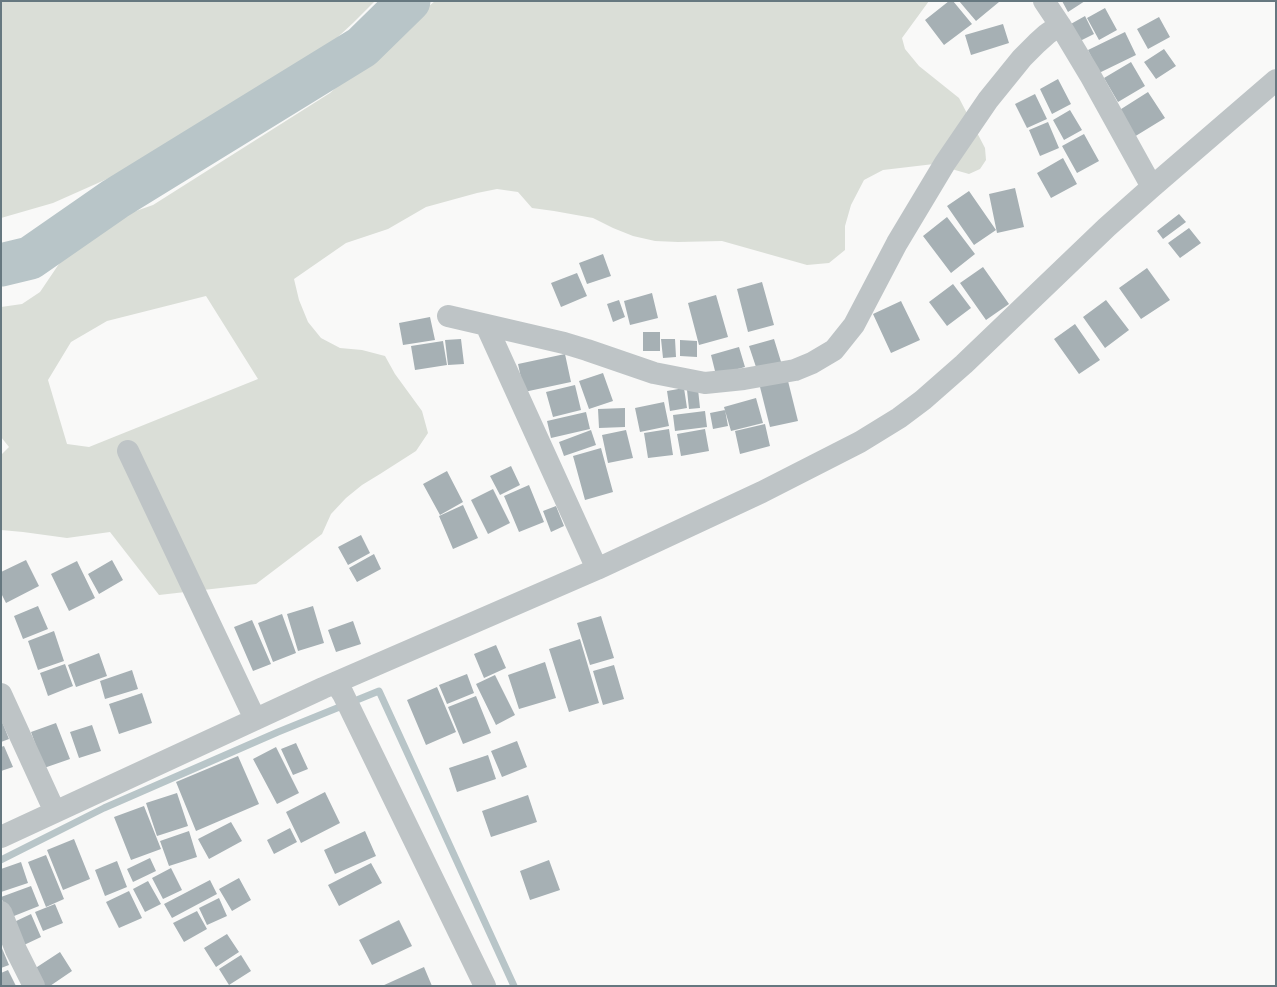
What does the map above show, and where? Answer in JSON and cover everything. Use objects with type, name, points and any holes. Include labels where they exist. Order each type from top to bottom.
[{"type":"street","points":[[1044,1],[1090,75],[1152,187]]},
{"type":"street","points":[[448,316],[564,343],[654,373],[705,383],[744,379],[795,370],[812,363],[834,350],[854,325],[897,243],[937,177],[988,100],[1036,43],[1060,25]]},
{"type":"street","points":[[1,837],[255,720],[339,688],[769,489],[860,442],[899,418],[923,400],[964,364],[1152,187],[1276,80]]},
{"type":"street","points":[[486,325],[597,569]]},
{"type":"street","points":[[128,451],[255,720]]},
{"type":"street","points":[[339,688],[485,986]]},
{"type":"street","points":[[1,694],[55,812]]},
{"type":"street","points":[[1,912],[16,950],[34,986]]},
{"type":"shaded area","points":[[1,1],[375,1],[313,60],[239,101],[152,159],[53,203],[1,218]]},
{"type":"shaded area","points":[[435,1],[929,1],[902,38],[905,49],[919,66],[959,98],[985,148],[986,160],[980,169],[969,174],[934,164],[883,170],[864,180],[851,205],[845,226],[845,250],[829,263],[807,265],[722,241],[655,241],[633,236],[593,218],[532,208],[518,192],[497,189],[426,207],[388,229],[346,243],[294,279],[299,300],[308,322],[321,338],[340,348],[362,350],[385,356],[395,374],[422,411],[428,433],[416,451],[362,485],[346,498],[331,514],[322,534],[256,584],[159,595],[110,532],[67,538],[1,530],[1,455],[9,447],[1,437],[1,307],[22,304],[40,292],[67,252],[77,248],[95,232],[133,212],[153,205],[330,93]],"holes":[[[206,296],[258,379],[89,447],[67,444],[48,380],[71,342],[107,321]]]},
{"type":"building","points":[[949,1],[953,1],[972,24],[944,45],[925,20]]},
{"type":"building","points":[[959,1],[998,1],[999,2],[976,21]]},
{"type":"building","points":[[1062,1],[1085,1],[1068,12]]},
{"type":"building","points":[[1105,8],[1117,30],[1099,40],[1087,18]]},
{"type":"building","points":[[1085,16],[1094,34],[1078,42],[1069,25]]},
{"type":"building","points":[[1159,17],[1170,37],[1148,49],[1137,29]]},
{"type":"building","points":[[1003,24],[1009,43],[971,55],[965,35]]},
{"type":"building","points":[[1125,32],[1136,55],[1099,73],[1088,50]]},
{"type":"building","points":[[1164,49],[1176,66],[1156,79],[1144,62]]},
{"type":"building","points":[[1131,62],[1145,86],[1118,102],[1104,78]]},
{"type":"building","points":[[1058,79],[1071,104],[1052,114],[1040,89]]},
{"type":"building","points":[[1148,92],[1165,118],[1134,137],[1118,111]]},
{"type":"building","points":[[1035,94],[1047,119],[1027,128],[1015,104]]},
{"type":"building","points":[[1070,110],[1082,130],[1064,140],[1053,120]]},
{"type":"building","points":[[1048,122],[1059,148],[1040,156],[1029,130]]},
{"type":"building","points":[[1084,134],[1099,161],[1077,173],[1062,146]]},
{"type":"building","points":[[1063,158],[1077,184],[1051,198],[1037,173]]},
{"type":"building","points":[[1015,188],[1024,227],[997,233],[989,194]]},
{"type":"building","points":[[969,191],[996,230],[974,245],[947,206]]},
{"type":"building","points":[[1179,214],[1186,222],[1163,239],[1157,231]]},
{"type":"building","points":[[947,217],[975,254],[951,273],[923,236]]},
{"type":"building","points":[[1189,228],[1201,243],[1180,258],[1168,243]]},
{"type":"building","points":[[603,254],[611,276],[587,284],[579,263]]},
{"type":"building","points":[[983,267],[1009,304],[986,320],[960,283]]},
{"type":"building","points":[[1147,268],[1170,300],[1141,319],[1119,288]]},
{"type":"building","points":[[577,273],[587,296],[561,307],[551,283]]},
{"type":"building","points":[[762,282],[774,325],[748,332],[737,289]]},
{"type":"building","points":[[953,284],[971,308],[947,326],[929,302]]},
{"type":"building","points":[[652,293],[658,318],[630,325],[624,301]]},
{"type":"building","points":[[716,295],[728,337],[699,345],[688,303]]},
{"type":"building","points":[[619,300],[625,317],[613,322],[607,304]]},
{"type":"building","points":[[1106,300],[1129,330],[1105,348],[1083,317]]},
{"type":"building","points":[[901,301],[920,340],[891,353],[873,314]]},
{"type":"building","points":[[430,317],[435,340],[403,345],[399,323]]},
{"type":"building","points":[[1075,324],[1100,360],[1079,374],[1054,339]]},
{"type":"building","points":[[643,332],[660,332],[660,351],[643,351]]},
{"type":"building","points":[[461,339],[464,364],[448,365],[445,340]]},
{"type":"building","points":[[661,339],[675,339],[676,357],[663,358]]},
{"type":"building","points":[[774,339],[782,365],[758,373],[749,346]]},
{"type":"building","points":[[680,340],[697,341],[697,357],[680,356]]},
{"type":"building","points":[[443,341],[447,365],[415,370],[411,346]]},
{"type":"building","points":[[739,347],[745,367],[716,375],[711,355]]},
{"type":"building","points":[[565,354],[571,382],[524,392],[518,364]]},
{"type":"building","points":[[603,373],[613,401],[589,409],[579,381]]},
{"type":"building","points":[[787,377],[798,421],[770,427],[759,383]]},
{"type":"building","points":[[575,385],[581,410],[553,417],[546,392]]},
{"type":"building","points":[[684,388],[687,408],[670,411],[667,391]]},
{"type":"building","points":[[698,389],[700,408],[689,409],[687,390]]},
{"type":"building","points":[[756,398],[763,423],[731,431],[724,407]]},
{"type":"building","points":[[664,402],[669,426],[640,432],[635,408]]},
{"type":"building","points":[[625,408],[625,427],[599,428],[598,409]]},
{"type":"building","points":[[725,410],[728,426],[713,429],[710,413]]},
{"type":"building","points":[[705,411],[707,427],[675,431],[673,415]]},
{"type":"building","points":[[586,412],[590,429],[551,438],[547,421]]},
{"type":"building","points":[[765,424],[770,446],[740,454],[735,431]]},
{"type":"building","points":[[669,429],[673,455],[648,458],[644,433]]},
{"type":"building","points":[[705,429],[709,451],[681,456],[677,434]]},
{"type":"building","points":[[591,430],[596,445],[564,456],[559,442]]},
{"type":"building","points":[[626,430],[633,458],[608,463],[602,435]]},
{"type":"building","points":[[601,448],[613,492],[585,500],[573,456]]},
{"type":"building","points":[[511,466],[520,485],[500,495],[490,476]]},
{"type":"building","points":[[447,471],[463,502],[440,515],[423,484]]},
{"type":"building","points":[[529,485],[544,522],[519,532],[504,496]]},
{"type":"building","points":[[493,489],[510,523],[488,534],[471,500]]},
{"type":"building","points":[[463,505],[478,538],[453,549],[439,516]]},
{"type":"building","points":[[556,506],[564,526],[551,532],[543,511]]},
{"type":"building","points":[[361,535],[370,553],[348,565],[338,547]]},
{"type":"building","points":[[374,554],[381,569],[357,582],[349,568]]},
{"type":"building","points":[[26,560],[39,586],[6,603],[1,593],[1,572]]},
{"type":"building","points":[[112,560],[123,580],[99,594],[88,574]]},
{"type":"building","points":[[77,561],[95,598],[69,611],[51,574]]},
{"type":"building","points":[[38,606],[48,629],[23,639],[14,616]]},
{"type":"building","points":[[313,606],[324,643],[298,651],[287,614]]},
{"type":"building","points":[[282,614],[296,653],[273,662],[258,623]]},
{"type":"building","points":[[601,616],[614,658],[590,665],[577,623]]},
{"type":"building","points":[[252,620],[271,664],[253,671],[234,627]]},
{"type":"building","points":[[353,621],[361,644],[336,652],[328,630]]},
{"type":"building","points":[[54,631],[64,661],[38,670],[28,641]]},
{"type":"building","points":[[580,639],[599,703],[569,712],[549,649]]},
{"type":"building","points":[[496,645],[506,668],[484,678],[474,654]]},
{"type":"building","points":[[99,653],[107,676],[76,687],[68,665]]},
{"type":"building","points":[[545,662],[556,698],[519,709],[508,675]]},
{"type":"building","points":[[65,664],[73,686],[48,696],[40,673]]},
{"type":"building","points":[[614,665],[624,699],[603,705],[593,671]]},
{"type":"building","points":[[132,670],[138,689],[105,699],[100,681]]},
{"type":"building","points":[[467,674],[474,693],[447,704],[439,685]]},
{"type":"building","points":[[495,675],[515,715],[496,725],[476,684]]},
{"type":"building","points":[[437,687],[456,732],[426,745],[407,700]]},
{"type":"building","points":[[142,693],[152,723],[119,734],[109,704]]},
{"type":"building","points":[[476,696],[491,733],[463,744],[448,707]]},
{"type":"building","points":[[1,719],[9,739],[1,742]]},
{"type":"building","points":[[56,723],[70,759],[44,768],[31,732]]},
{"type":"building","points":[[92,725],[101,751],[79,758],[70,732]]},
{"type":"building","points":[[517,741],[527,767],[502,777],[491,751]]},
{"type":"building","points":[[296,743],[308,769],[293,775],[281,749]]},
{"type":"building","points":[[4,746],[13,767],[1,771],[1,747]]},
{"type":"building","points":[[276,747],[299,793],[277,804],[253,759]]},
{"type":"building","points":[[488,755],[496,779],[457,792],[449,768]]},
{"type":"building","points":[[238,756],[259,804],[196,831],[176,782]]},
{"type":"building","points":[[325,792],[340,823],[301,843],[286,812]]},
{"type":"building","points":[[177,793],[188,826],[157,836],[146,803]]},
{"type":"building","points":[[528,795],[537,822],[491,837],[482,811]]},
{"type":"building","points":[[144,806],[161,849],[131,860],[114,817]]},
{"type":"building","points":[[231,822],[242,841],[209,859],[198,839]]},
{"type":"building","points":[[290,828],[297,842],[274,854],[267,840]]},
{"type":"building","points":[[189,831],[197,857],[169,866],[160,841]]},
{"type":"building","points":[[365,831],[376,856],[335,874],[324,850]]},
{"type":"building","points":[[74,839],[90,879],[63,890],[47,850]]},
{"type":"building","points":[[46,855],[64,899],[46,907],[28,862]]},
{"type":"building","points":[[150,858],[156,871],[133,882],[127,869]]},
{"type":"building","points":[[549,860],[560,890],[530,900],[520,871]]},
{"type":"building","points":[[117,861],[127,887],[105,896],[95,870]]},
{"type":"building","points":[[21,862],[28,883],[1,892],[1,869]]},
{"type":"building","points":[[371,863],[382,883],[339,906],[328,885]]},
{"type":"building","points":[[171,868],[182,890],[163,899],[152,878]]},
{"type":"building","points":[[239,878],[251,900],[232,911],[219,889]]},
{"type":"building","points":[[210,880],[217,894],[172,918],[164,904]]},
{"type":"building","points":[[148,881],[161,904],[145,912],[133,889]]},
{"type":"building","points":[[31,886],[39,906],[9,918],[1,897]]},
{"type":"building","points":[[129,891],[142,918],[119,928],[106,902]]},
{"type":"building","points":[[219,898],[227,916],[207,925],[199,908]]},
{"type":"building","points":[[55,904],[63,923],[43,931],[35,912]]},
{"type":"building","points":[[197,911],[207,929],[184,942],[173,923]]},
{"type":"building","points":[[31,914],[41,937],[24,945],[14,922]]},
{"type":"building","points":[[399,920],[412,946],[372,965],[359,940]]},
{"type":"building","points":[[227,934],[239,952],[216,967],[204,948]]},
{"type":"building","points":[[1,946],[9,965],[1,968]]},
{"type":"building","points":[[60,952],[72,971],[50,986],[44,986],[34,969]]},
{"type":"building","points":[[241,955],[251,971],[229,985],[219,969]]},
{"type":"building","points":[[424,967],[432,986],[382,986]]},
{"type":"building","points":[[8,970],[16,986],[1,986],[1,973]]},
{"type":"waterway","points":[[1,265],[30,258],[115,199],[362,47],[409,1]]},
{"type":"waterway","points":[[1,860],[104,808],[278,732],[379,691],[514,986]]}]
